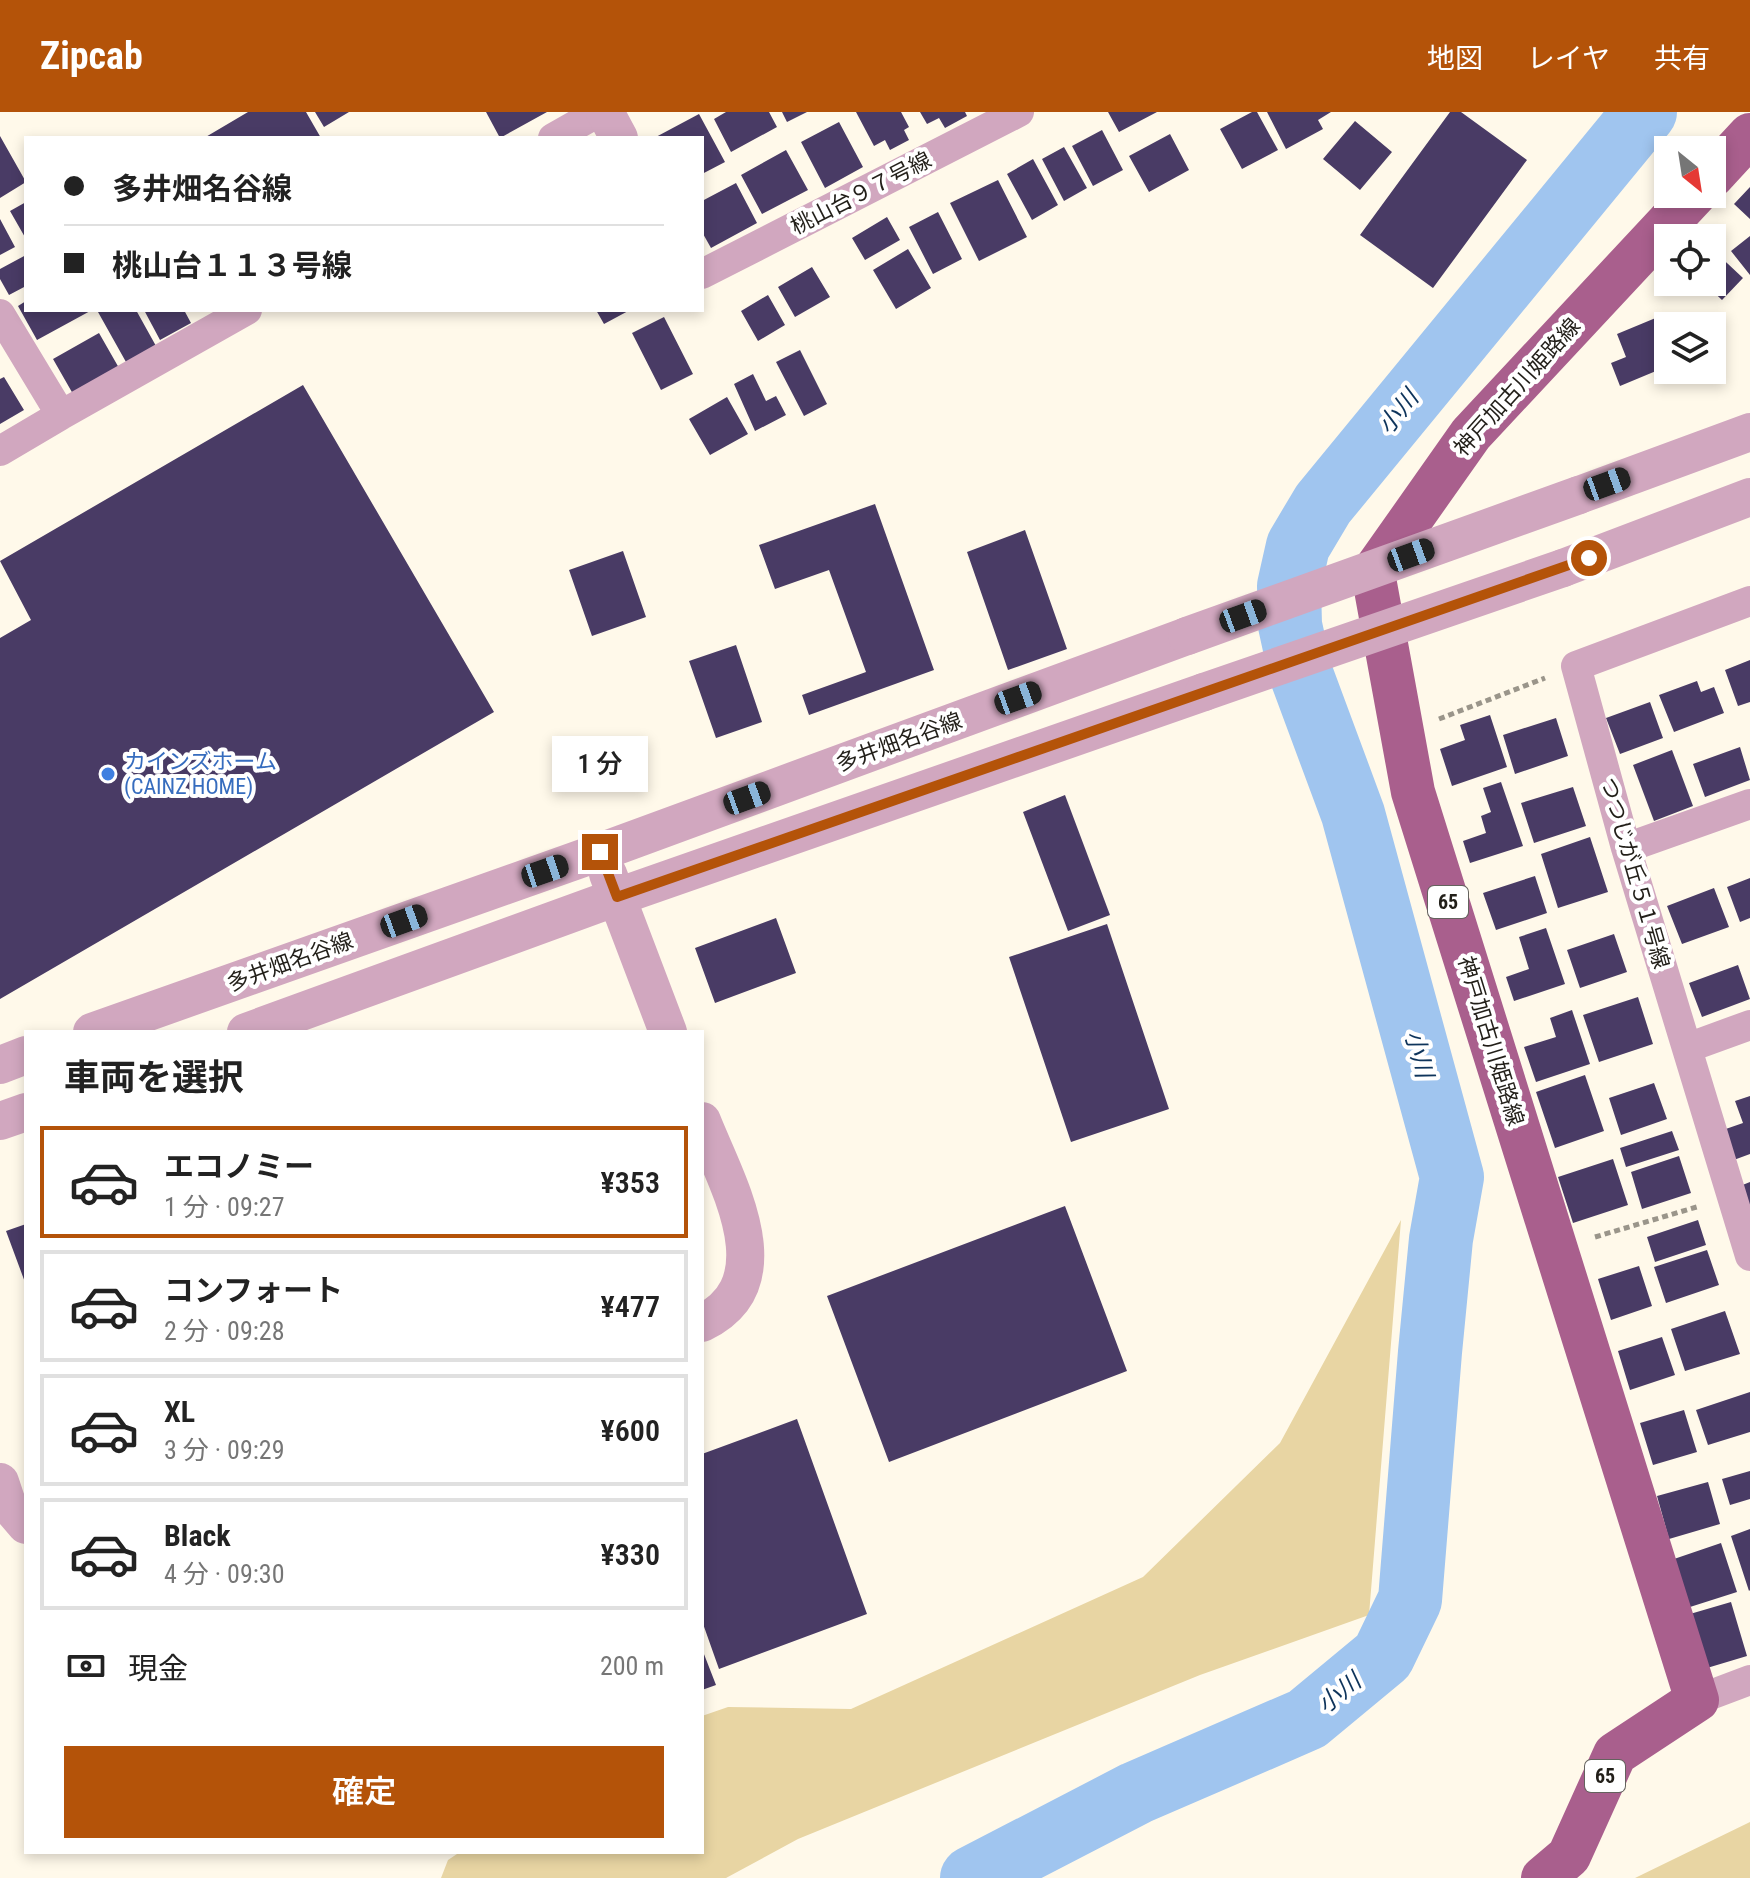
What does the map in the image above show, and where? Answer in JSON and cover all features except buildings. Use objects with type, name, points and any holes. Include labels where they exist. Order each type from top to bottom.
[{"type":"main road","points":[[1726,161],[1750,135]]},
{"type":"main road","name":"神戸加古川姫路線","points":[[1682,208],[1471,434],[1373,573],[1413,792],[1697,1700]]},
{"type":"main road","name":"65","points":[[1543,1878],[1569,1856],[1615,1754],[1697,1700]]},
{"type":"street","points":[[557,136],[602,112],[618,136]]},
{"type":"street","name":"桃山台９７号線","points":[[704,273],[1019,112]]},
{"type":"street","points":[[0,451],[243,312]]},
{"type":"street","points":[[0,314],[61,415]]},
{"type":"street","name":"多井畑名谷線","points":[[98,1030],[600,852],[1750,432]]},
{"type":"street","points":[[251,1030],[617,897],[1563,568],[1750,497]]},
{"type":"street","points":[[1576,666],[1750,601]]},
{"type":"street","name":"つつじが丘５１号線","points":[[1576,666],[1626,848],[1750,1256]]},
{"type":"street","points":[[1626,848],[1750,804]]},
{"type":"street","points":[[600,852],[667,1030]]},
{"type":"street","points":[[1687,1048],[1750,1025]]},
{"type":"street","points":[[0,1065],[24,1056]]},
{"type":"street","points":[[0,1121],[24,1113]]},
{"type":"street","points":[[704,1126],[746,1236],[746,1268],[737,1295],[704,1321]]},
{"type":"street","points":[[0,1482],[7,1503],[24,1523]]},
{"type":"street","points":[[1697,1700],[1750,1680]]},
{"type":"path","points":[[1403,733],[1576,666]]},
{"type":"path","points":[[1556,1248],[1732,1197]]},
{"type":"shaded area","points":[[1401,1220],[1369,1615],[1200,1675],[798,1839],[726,1878],[441,1878],[448,1860],[457,1854],[704,1854],[704,1715],[728,1707],[851,1709],[1143,1577],[1280,1443]]},
{"type":"shaded area","points":[[1750,1822],[1750,1878],[1635,1878]]},
{"type":"waterway","name":"小川","points":[[972,1878],[1136,1793],[1307,1719],[1383,1656],[1410,1600],[1441,1239],[1452,1177],[1353,814],[1300,671],[1290,625],[1289,586],[1298,546],[1323,504],[1645,112]]},
{"type":"place","name":"カインズホーム (CAINZ HOME)","points":[[108,774]]},
{"type":"route","points":[[600,852],[617,897],[1589,558]]}]
